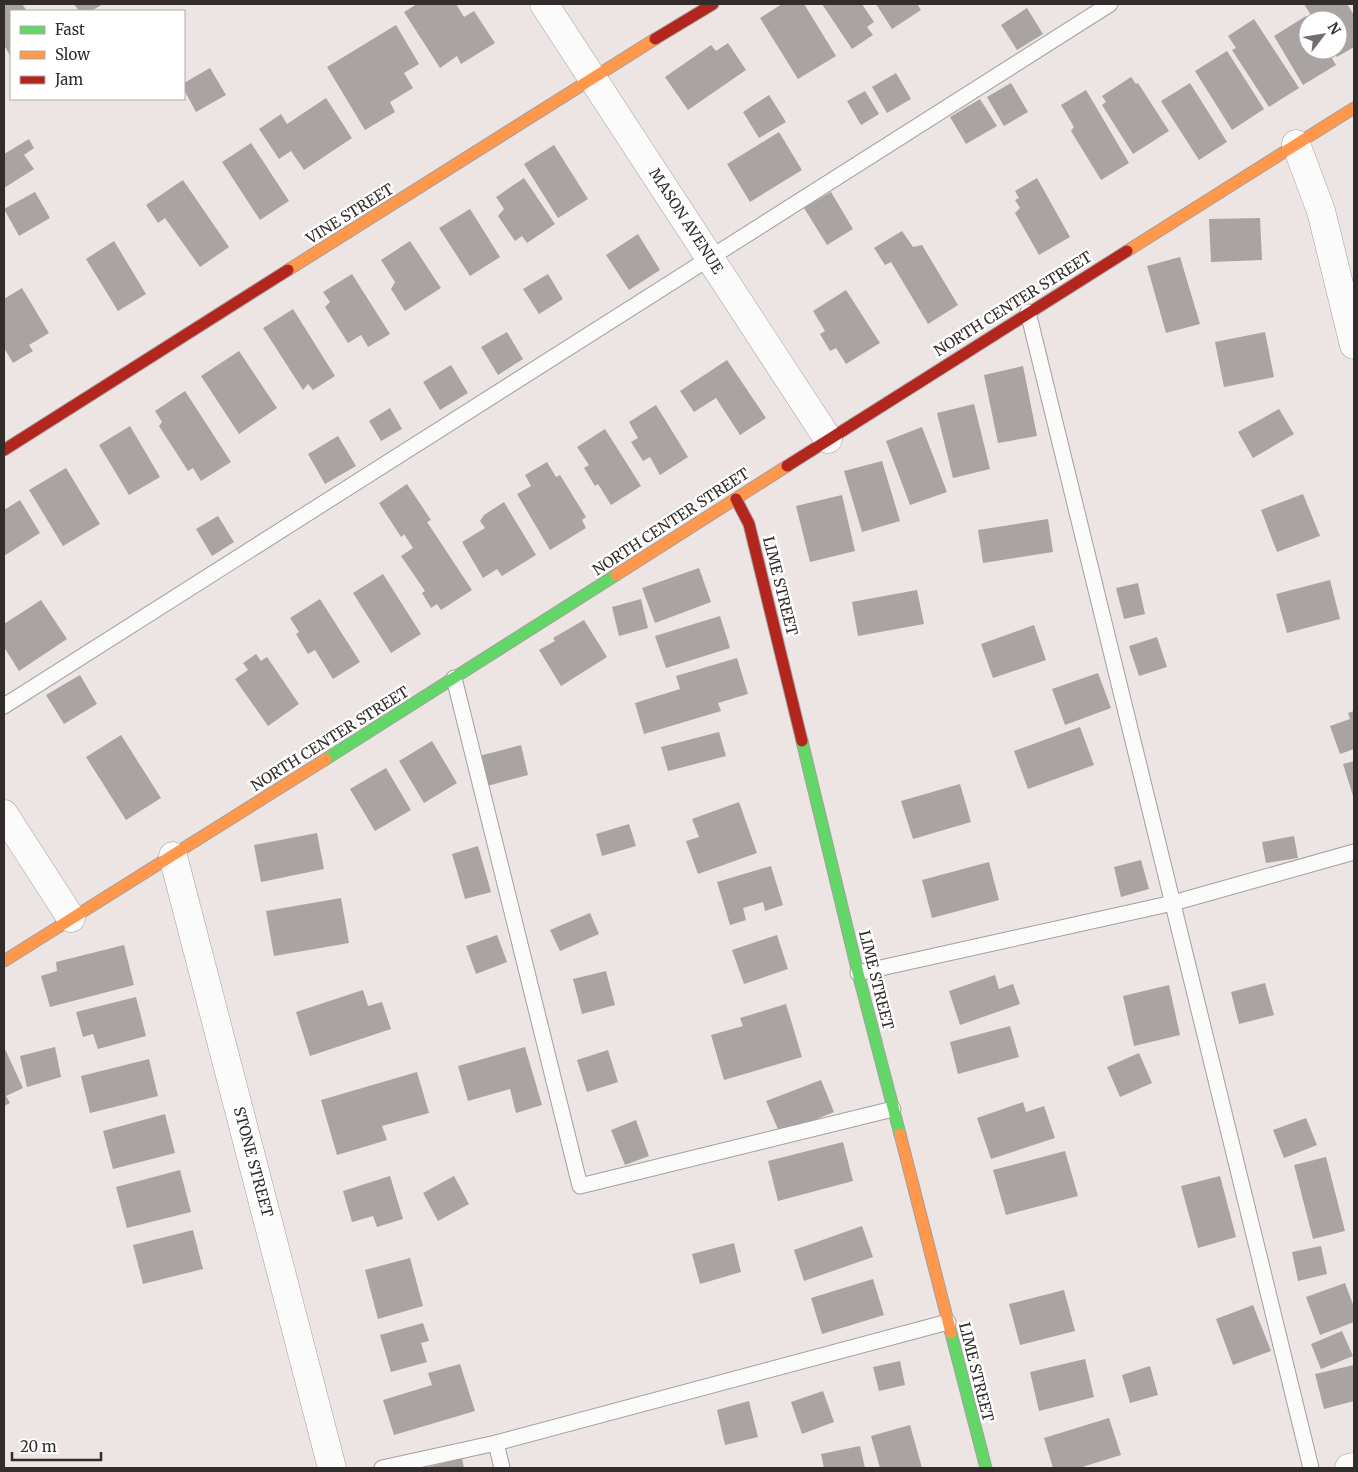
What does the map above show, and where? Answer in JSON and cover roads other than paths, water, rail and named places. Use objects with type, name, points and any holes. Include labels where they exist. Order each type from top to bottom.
[{"type":"street","name":"MASON AVENUE","points":[[544,4],[828,439]]},
{"type":"street","name":"VINE STREET","points":[[4,450],[592,78],[713,4]]},
{"type":"street","name":"NORTH CENTER STREET","points":[[4,961],[454,678],[1028,312],[1354,108]]},
{"type":"street","points":[[1296,144],[1321,211],[1354,345]]},
{"type":"street","name":"LIME STREET","points":[[736,499],[749,524],[858,973],[986,1468]]},
{"type":"street","points":[[4,814],[71,918]]},
{"type":"street","name":"STONE STREET","points":[[173,856],[332,1468]]},
{"type":"street","points":[[1349,1468],[1354,1467]]},
{"type":"lane","points":[[4,706],[1110,4]]},
{"type":"lane","points":[[1028,312],[1311,1468]]},
{"type":"lane","points":[[454,678],[580,1186],[893,1109]]},
{"type":"lane","points":[[858,973],[1173,903],[1354,852]]},
{"type":"lane","points":[[382,1468],[496,1443],[948,1322]]},
{"type":"lane","points":[[496,1443],[502,1468]]}]
